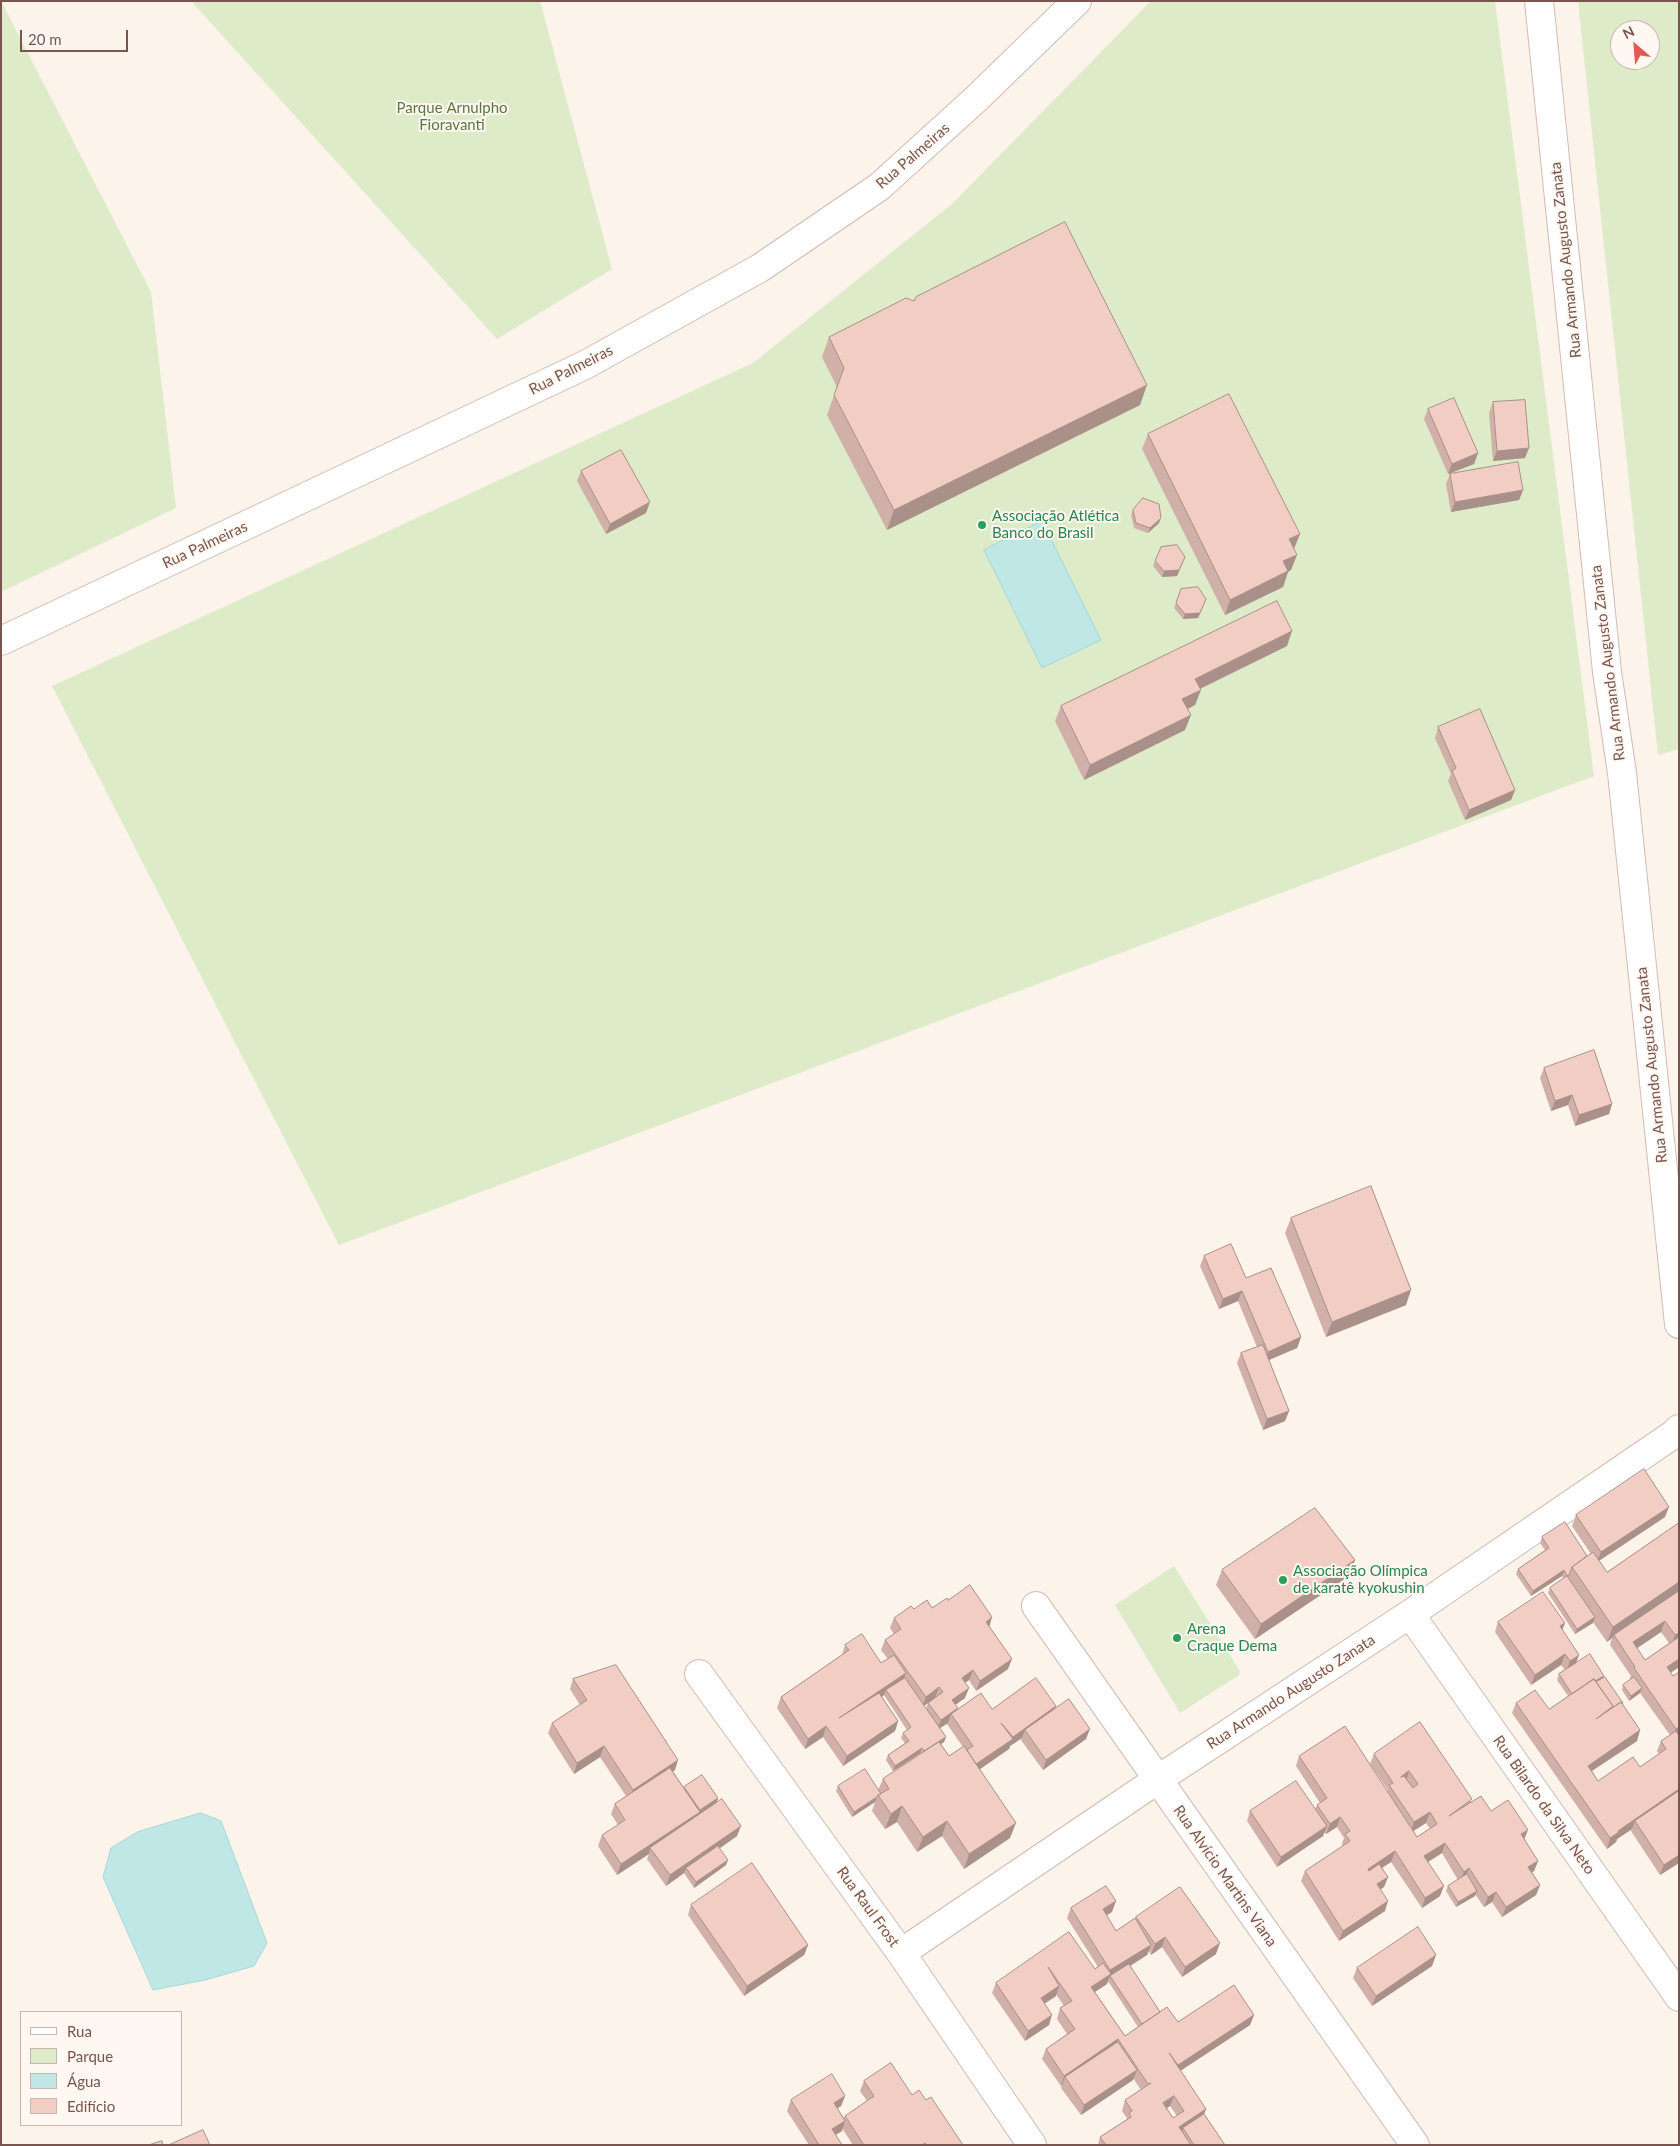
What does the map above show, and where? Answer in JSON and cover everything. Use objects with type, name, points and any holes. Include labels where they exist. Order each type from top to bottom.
[{"type":"street","name":"Rua Palmeiras","points":[[1,641],[585,365],[760,268],[879,187],[976,99],[1078,1]]},
{"type":"street","name":"Rua Armando Augusto Zanata","points":[[1539,1],[1607,672],[1623,782],[1679,1324]]},
{"type":"street","name":"Rua Armando Augusto Zanata","points":[[901,1953],[1157,1780],[1410,1614],[1677,1435]]},
{"type":"street","name":"Rua Alvício Martins Viana","points":[[1036,1606],[1415,2145]]},
{"type":"street","name":"Rua Bilardo da Silva Neto","points":[[1410,1614],[1679,1997]]},
{"type":"street","name":"Rua Raul Frost","points":[[699,1674],[901,1953],[1032,2145]]},
{"type":"green space","points":[[1,1],[151,292],[176,508],[1,592]]},
{"type":"green space","name":"Parque Arnulpho Fioravanti","points":[[191,1],[540,1],[612,269],[497,339]]},
{"type":"green space","name":"Associação Atlética Banco do Brasil","points":[[1151,1],[1495,1],[1594,776],[339,1245],[52,686],[753,363],[952,204]]},
{"type":"green space","points":[[1578,1],[1679,1],[1679,749],[1658,755]]},
{"type":"green space","name":"Arena Craque Dema","points":[[1174,1566],[1240,1671],[1239,1675],[1180,1713],[1115,1605]]},
{"type":"water","points":[[1042,521],[1101,640],[1042,668],[984,550]]},
{"type":"water","points":[[201,1813],[221,1821],[267,1943],[254,1966],[205,1980],[153,1990],[103,1877],[111,1848],[137,1832]]},
{"type":"building","points":[[1065,222],[1147,385],[894,510],[834,395],[844,368],[829,337],[906,298],[914,301],[916,297]]},
{"type":"building","points":[[1229,394],[1300,534],[1289,539],[1297,555],[1283,561],[1288,571],[1230,600],[1148,434]]},
{"type":"building","points":[[1454,398],[1478,453],[1452,464],[1428,409]]},
{"type":"building","points":[[1525,400],[1529,448],[1497,451],[1493,402]]},
{"type":"building","points":[[621,450],[650,502],[610,524],[581,471]]},
{"type":"building","points":[[1518,462],[1523,490],[1455,502],[1450,474]]},
{"type":"building","points":[[1143,498],[1159,504],[1161,518],[1150,528],[1136,523],[1133,510]]},
{"type":"building","points":[[1177,545],[1185,557],[1179,570],[1164,571],[1155,561],[1161,547]]},
{"type":"building","points":[[1198,587],[1206,599],[1200,613],[1185,614],[1176,603],[1181,589]]},
{"type":"building","points":[[1277,601],[1292,631],[1195,679],[1201,690],[1182,699],[1191,715],[1090,765],[1061,706]]},
{"type":"building","points":[[1480,709],[1515,790],[1469,810],[1452,771],[1456,768],[1438,727]]},
{"type":"building","points":[[1594,1050],[1612,1104],[1579,1115],[1572,1095],[1555,1101],[1544,1068]]},
{"type":"building","points":[[1371,1186],[1411,1290],[1332,1322],[1291,1218]]},
{"type":"building","points":[[1231,1244],[1246,1278],[1271,1268],[1301,1337],[1268,1352],[1242,1291],[1223,1299],[1204,1256]]},
{"type":"building","points":[[1263,1345],[1289,1411],[1267,1419],[1241,1353]]},
{"type":"building","points":[[1644,1469],[1669,1507],[1601,1552],[1576,1515]]},
{"type":"building","name":"Associação Olímpica de karatê kyokushin","points":[[1315,1508],[1355,1560],[1261,1624],[1222,1570]]},
{"type":"building","points":[[1565,1522],[1587,1556],[1572,1567],[1569,1575],[1567,1576],[1564,1570],[1533,1591],[1518,1569],[1549,1548],[1542,1537]]},
{"type":"building","points":[[1679,1523],[1679,1582],[1613,1627],[1572,1567],[1593,1552],[1607,1572]]},
{"type":"building","points":[[1567,1576],[1595,1617],[1577,1629],[1550,1588]]},
{"type":"building","points":[[970,1585],[992,1617],[986,1622],[1012,1659],[980,1681],[973,1670],[962,1678],[969,1688],[952,1700],[958,1708],[941,1720],[928,1703],[943,1692],[939,1687],[926,1697],[885,1640],[901,1629],[894,1618],[911,1606],[914,1609],[927,1600],[932,1608]]},
{"type":"building","points":[[1679,1591],[1679,1633],[1675,1635],[1665,1621],[1633,1642],[1645,1660],[1679,1637],[1679,1659],[1667,1667],[1673,1676],[1679,1672],[1679,1727],[1676,1729],[1614,1635]]},
{"type":"building","points":[[1543,1592],[1565,1623],[1560,1626],[1579,1655],[1570,1661],[1565,1654],[1535,1675],[1498,1622]]},
{"type":"building","points":[[862,1634],[881,1663],[894,1655],[906,1673],[839,1718],[879,1693],[898,1721],[847,1756],[826,1726],[808,1739],[781,1697],[849,1650],[845,1645]]},
{"type":"building","points":[[1590,1654],[1604,1676],[1595,1681],[1594,1679],[1572,1694],[1559,1674]]},
{"type":"building","points":[[616,1665],[678,1760],[633,1790],[604,1746],[577,1763],[552,1723],[587,1700],[573,1679]]},
{"type":"building","points":[[1605,1677],[1623,1703],[1622,1704],[1621,1702],[1612,1708],[1613,1706],[1596,1682]]},
{"type":"building","points":[[1634,1677],[1642,1688],[1631,1696],[1623,1685]]},
{"type":"building","points":[[905,1678],[946,1737],[924,1751],[922,1748],[895,1766],[888,1755],[909,1741],[903,1733],[911,1727],[886,1690]]},
{"type":"building","points":[[1036,1678],[1056,1706],[1013,1737],[1001,1723],[1013,1739],[976,1764],[967,1750],[973,1746],[951,1714],[981,1693],[992,1709]]},
{"type":"building","points":[[1594,1679],[1613,1706],[1596,1719],[1621,1702],[1640,1730],[1588,1766],[1598,1781],[1633,1757],[1640,1767],[1666,1749],[1661,1741],[1676,1731],[1679,1736],[1679,1789],[1610,1838],[1516,1703],[1535,1690],[1549,1709]]},
{"type":"building","points":[[1069,1699],[1090,1729],[1046,1760],[1025,1730]]},
{"type":"building","points":[[1420,1722],[1472,1799],[1449,1816],[1481,1796],[1491,1811],[1508,1800],[1528,1830],[1521,1834],[1538,1861],[1528,1867],[1540,1885],[1506,1907],[1496,1892],[1488,1897],[1469,1868],[1464,1872],[1445,1843],[1424,1856],[1444,1886],[1425,1898],[1395,1851],[1368,1869],[1369,1871],[1379,1864],[1388,1877],[1377,1884],[1388,1901],[1343,1931],[1305,1871],[1350,1841],[1345,1834],[1350,1831],[1340,1817],[1330,1824],[1317,1805],[1327,1798],[1299,1756],[1345,1726],[1417,1837],[1437,1824],[1430,1812],[1414,1822],[1389,1785],[1393,1783],[1374,1754]],"holes":[[[1409,1771],[1418,1784],[1413,1788],[1404,1776],[1401,1777]]]},
{"type":"building","points":[[939,1742],[949,1756],[964,1746],[1016,1823],[969,1854],[947,1821],[923,1837],[902,1806],[891,1814],[878,1795],[889,1789],[883,1779]]},
{"type":"building","points":[[670,1768],[700,1812],[621,1864],[602,1835],[625,1820],[615,1804]]},
{"type":"building","points":[[865,1769],[881,1794],[854,1812],[838,1786]]},
{"type":"building","points":[[702,1775],[718,1798],[700,1810],[684,1787]]},
{"type":"building","points":[[1296,1781],[1327,1826],[1281,1857],[1250,1811]]},
{"type":"building","points":[[1679,1791],[1679,1855],[1664,1865],[1635,1821]]},
{"type":"building","points":[[722,1799],[741,1826],[670,1875],[650,1848]]},
{"type":"building","points":[[718,1846],[728,1860],[696,1882],[686,1868]]},
{"type":"building","points":[[752,1863],[808,1945],[747,1986],[691,1905]]},
{"type":"building","points":[[1467,1874],[1477,1891],[1458,1902],[1448,1886]]},
{"type":"building","points":[[1106,1886],[1116,1901],[1103,1909],[1116,1931],[1135,1918],[1151,1945],[1110,1970],[1071,1908]]},
{"type":"building","points":[[1180,1887],[1220,1943],[1185,1967],[1165,1937],[1155,1944],[1136,1917]]},
{"type":"building","points":[[1418,1927],[1436,1955],[1376,1996],[1357,1968]]},
{"type":"building","points":[[1069,1932],[1095,1969],[1103,1963],[1111,1974],[1091,1987],[1125,2036],[1167,2007],[1178,2022],[1234,1985],[1254,2015],[1178,2065],[1169,2053],[1206,2109],[1179,2127],[1191,2145],[1106,2145],[1100,2137],[1131,2117],[1129,2113],[1132,2111],[1125,2100],[1151,2083],[1148,2084],[1118,2039],[1064,2076],[1046,2049],[1075,2029],[1060,2008],[1072,2001],[1048,1967],[1059,1986],[1041,1998],[1052,2015],[1028,2031],[996,1983]],"holes":[[[1174,2096],[1184,2111],[1173,2118],[1163,2103]]]},
{"type":"building","points":[[1129,1964],[1160,2012],[1142,2024],[1110,1976]]},
{"type":"building","points":[[1118,2042],[1137,2070],[1084,2105],[1065,2077]]},
{"type":"building","points":[[891,2063],[912,2095],[919,2090],[926,2100],[931,2097],[963,2145],[927,2145],[925,2143],[922,2145],[864,2145],[845,2116],[874,2096],[864,2081]]},
{"type":"building","points":[[832,2074],[845,2096],[834,2103],[845,2121],[832,2129],[842,2145],[819,2145],[791,2100]]},
{"type":"building","points":[[1204,2114],[1225,2145],[1194,2145],[1183,2128]]},
{"type":"building","points":[[203,2130],[210,2145],[169,2145]]},
{"type":"building","points":[[162,2141],[163,2145],[149,2145]]},
{"type":"place","name":"Associação Atlética Banco do Brasil","points":[[982,525]]},
{"type":"place","name":"Associação Olímpica de karatê kyokushin","points":[[1283,1580]]},
{"type":"place","name":"Arena Craque Dema","points":[[1177,1638]]}]
